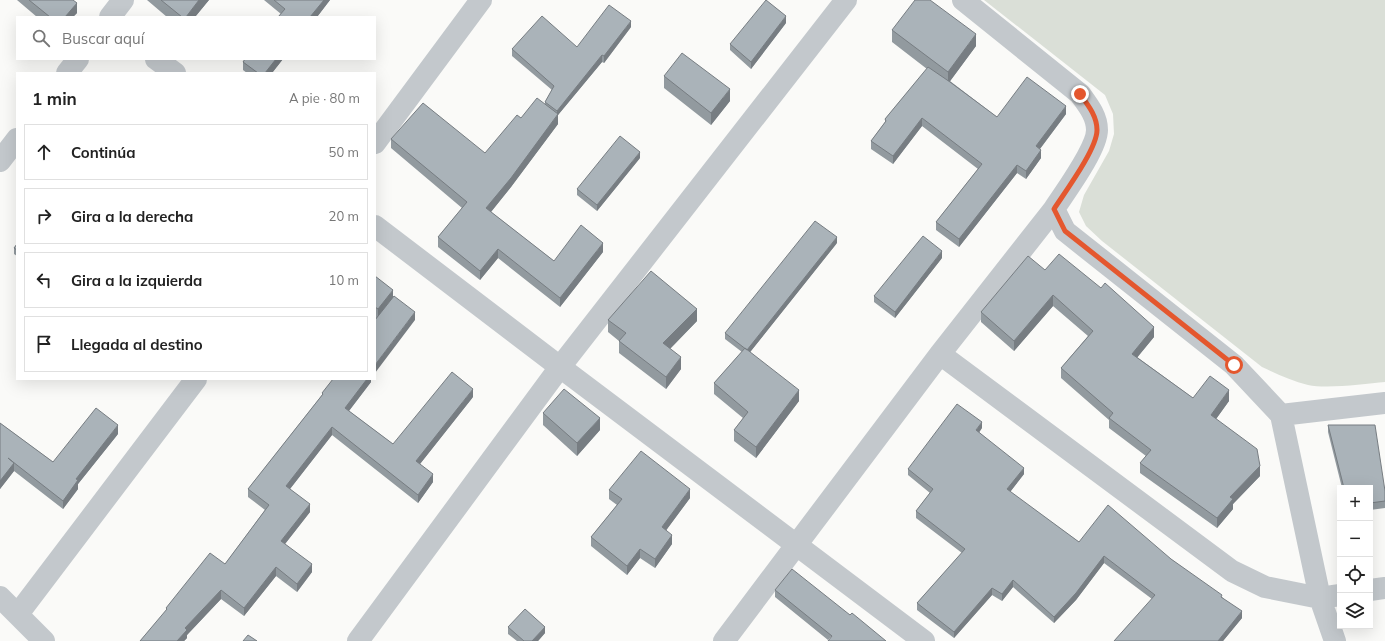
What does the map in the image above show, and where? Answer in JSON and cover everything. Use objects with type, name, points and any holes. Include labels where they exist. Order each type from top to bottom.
[{"type":"street","points":[[111,16],[123,0]]},
{"type":"street","points":[[376,142],[481,0]]},
{"type":"street","points":[[358,641],[560,367],[846,0]]},
{"type":"street","points":[[724,641],[940,354],[1054,209],[1091,152],[1097,131],[1094,113],[1080,94],[963,0]]},
{"type":"street","points":[[68,72],[77,60]]},
{"type":"street","points":[[157,60],[174,72]]},
{"type":"street","points":[[0,161],[16,140]]},
{"type":"street","points":[[1054,209],[1065,231],[1234,365],[1282,415],[1330,596],[1335,641]]},
{"type":"street","points":[[376,227],[795,545],[924,641]]},
{"type":"street","points":[[940,354],[1232,571],[1265,587],[1330,596]]},
{"type":"street","points":[[18,614],[195,380]]},
{"type":"street","points":[[1282,415],[1385,403]]},
{"type":"street","points":[[1373,590],[1385,588]]},
{"type":"street","points":[[0,597],[44,641]]},
{"type":"shaded area","points":[[984,0],[1385,0],[1385,382],[1346,386],[1316,386],[1296,381],[1262,367],[1102,241],[1086,226],[1079,212],[1084,195],[1109,151],[1114,134],[1113,114],[1105,95]]},
{"type":"building","points":[[29,0],[73,0],[77,3],[66,16],[49,16]]},
{"type":"building","points":[[161,0],[199,0],[187,16],[181,16]]},
{"type":"building","points":[[274,0],[324,0],[311,16],[279,16],[285,9]]},
{"type":"building","points":[[766,0],[786,16],[751,62],[730,44]]},
{"type":"building","points":[[915,0],[930,0],[976,34],[948,72],[892,30]]},
{"type":"building","points":[[609,5],[631,21],[604,56],[602,55],[557,111],[545,102],[554,86],[512,49],[542,16],[577,47]]},
{"type":"building","points":[[682,53],[730,89],[711,113],[664,76]]},
{"type":"building","points":[[244,60],[275,60],[266,72],[257,72],[243,62]]},
{"type":"building","points":[[928,67],[997,117],[1027,77],[1066,106],[1036,146],[1041,150],[1026,171],[1017,165],[959,239],[936,222],[982,164],[922,118],[893,156],[871,141],[886,121],[885,119]]},
{"type":"building","points":[[537,98],[558,114],[511,178],[486,208],[554,261],[581,225],[603,243],[560,298],[498,249],[480,271],[438,237],[467,202],[391,139],[423,103],[485,153],[517,115],[521,118]]},
{"type":"building","points":[[620,136],[640,152],[597,205],[577,189]]},
{"type":"building","points":[[815,221],[837,237],[747,350],[725,333]]},
{"type":"building","points":[[923,236],[942,251],[895,312],[874,296]]},
{"type":"building","points":[[1059,254],[1101,288],[1105,283],[1154,327],[1132,354],[1193,398],[1210,376],[1229,390],[1211,415],[1257,449],[1260,466],[1230,497],[1233,499],[1217,518],[1140,463],[1151,450],[1109,418],[1113,413],[1061,368],[1093,331],[1053,295],[1014,341],[981,312],[1028,256],[1045,270]]},
{"type":"building","points":[[651,271],[697,309],[663,343],[681,357],[666,377],[619,341],[626,333],[608,320]]},
{"type":"building","points":[[376,277],[393,290],[378,309],[376,308]]},
{"type":"building","points":[[394,296],[415,312],[376,364],[376,319]]},
{"type":"building","points":[[745,348],[799,390],[756,447],[734,430],[748,412],[714,383]]},
{"type":"building","points":[[452,372],[473,389],[416,461],[433,474],[418,495],[332,427],[286,486],[310,504],[281,541],[312,564],[297,584],[276,567],[244,608],[221,590],[185,628],[187,630],[177,641],[140,641],[167,609],[166,608],[210,553],[225,564],[269,505],[248,489],[323,394],[322,393],[332,380],[366,380],[345,408],[393,444]]},
{"type":"building","points":[[564,389],[600,418],[577,443],[543,413]]},
{"type":"building","points":[[957,404],[982,422],[976,430],[1024,468],[1007,489],[1079,542],[1108,505],[1171,559],[1242,611],[1218,641],[1114,641],[1155,595],[1104,556],[1076,593],[1054,617],[1013,580],[1002,594],[992,588],[954,632],[917,603],[965,549],[916,511],[933,489],[908,469]]},
{"type":"building","points":[[96,408],[118,425],[76,479],[78,480],[63,501],[8,458],[14,463],[0,481],[0,423],[53,462]]},
{"type":"building","points":[[1328,425],[1375,425],[1385,491],[1385,501],[1373,503],[1373,485],[1343,485]]},
{"type":"building","points":[[641,451],[690,489],[662,527],[672,535],[655,559],[640,549],[627,566],[591,537],[622,499],[609,490]]},
{"type":"building","points":[[792,569],[850,615],[852,613],[886,641],[828,641],[832,636],[775,590]]},
{"type":"building","points":[[525,609],[545,627],[532,641],[524,641],[508,627]]},
{"type":"building","points":[[248,635],[257,641],[243,641]]},
{"type":"route","points":[[1080,94],[1094,113],[1097,131],[1091,152],[1054,209],[1065,231],[1234,365]]}]
